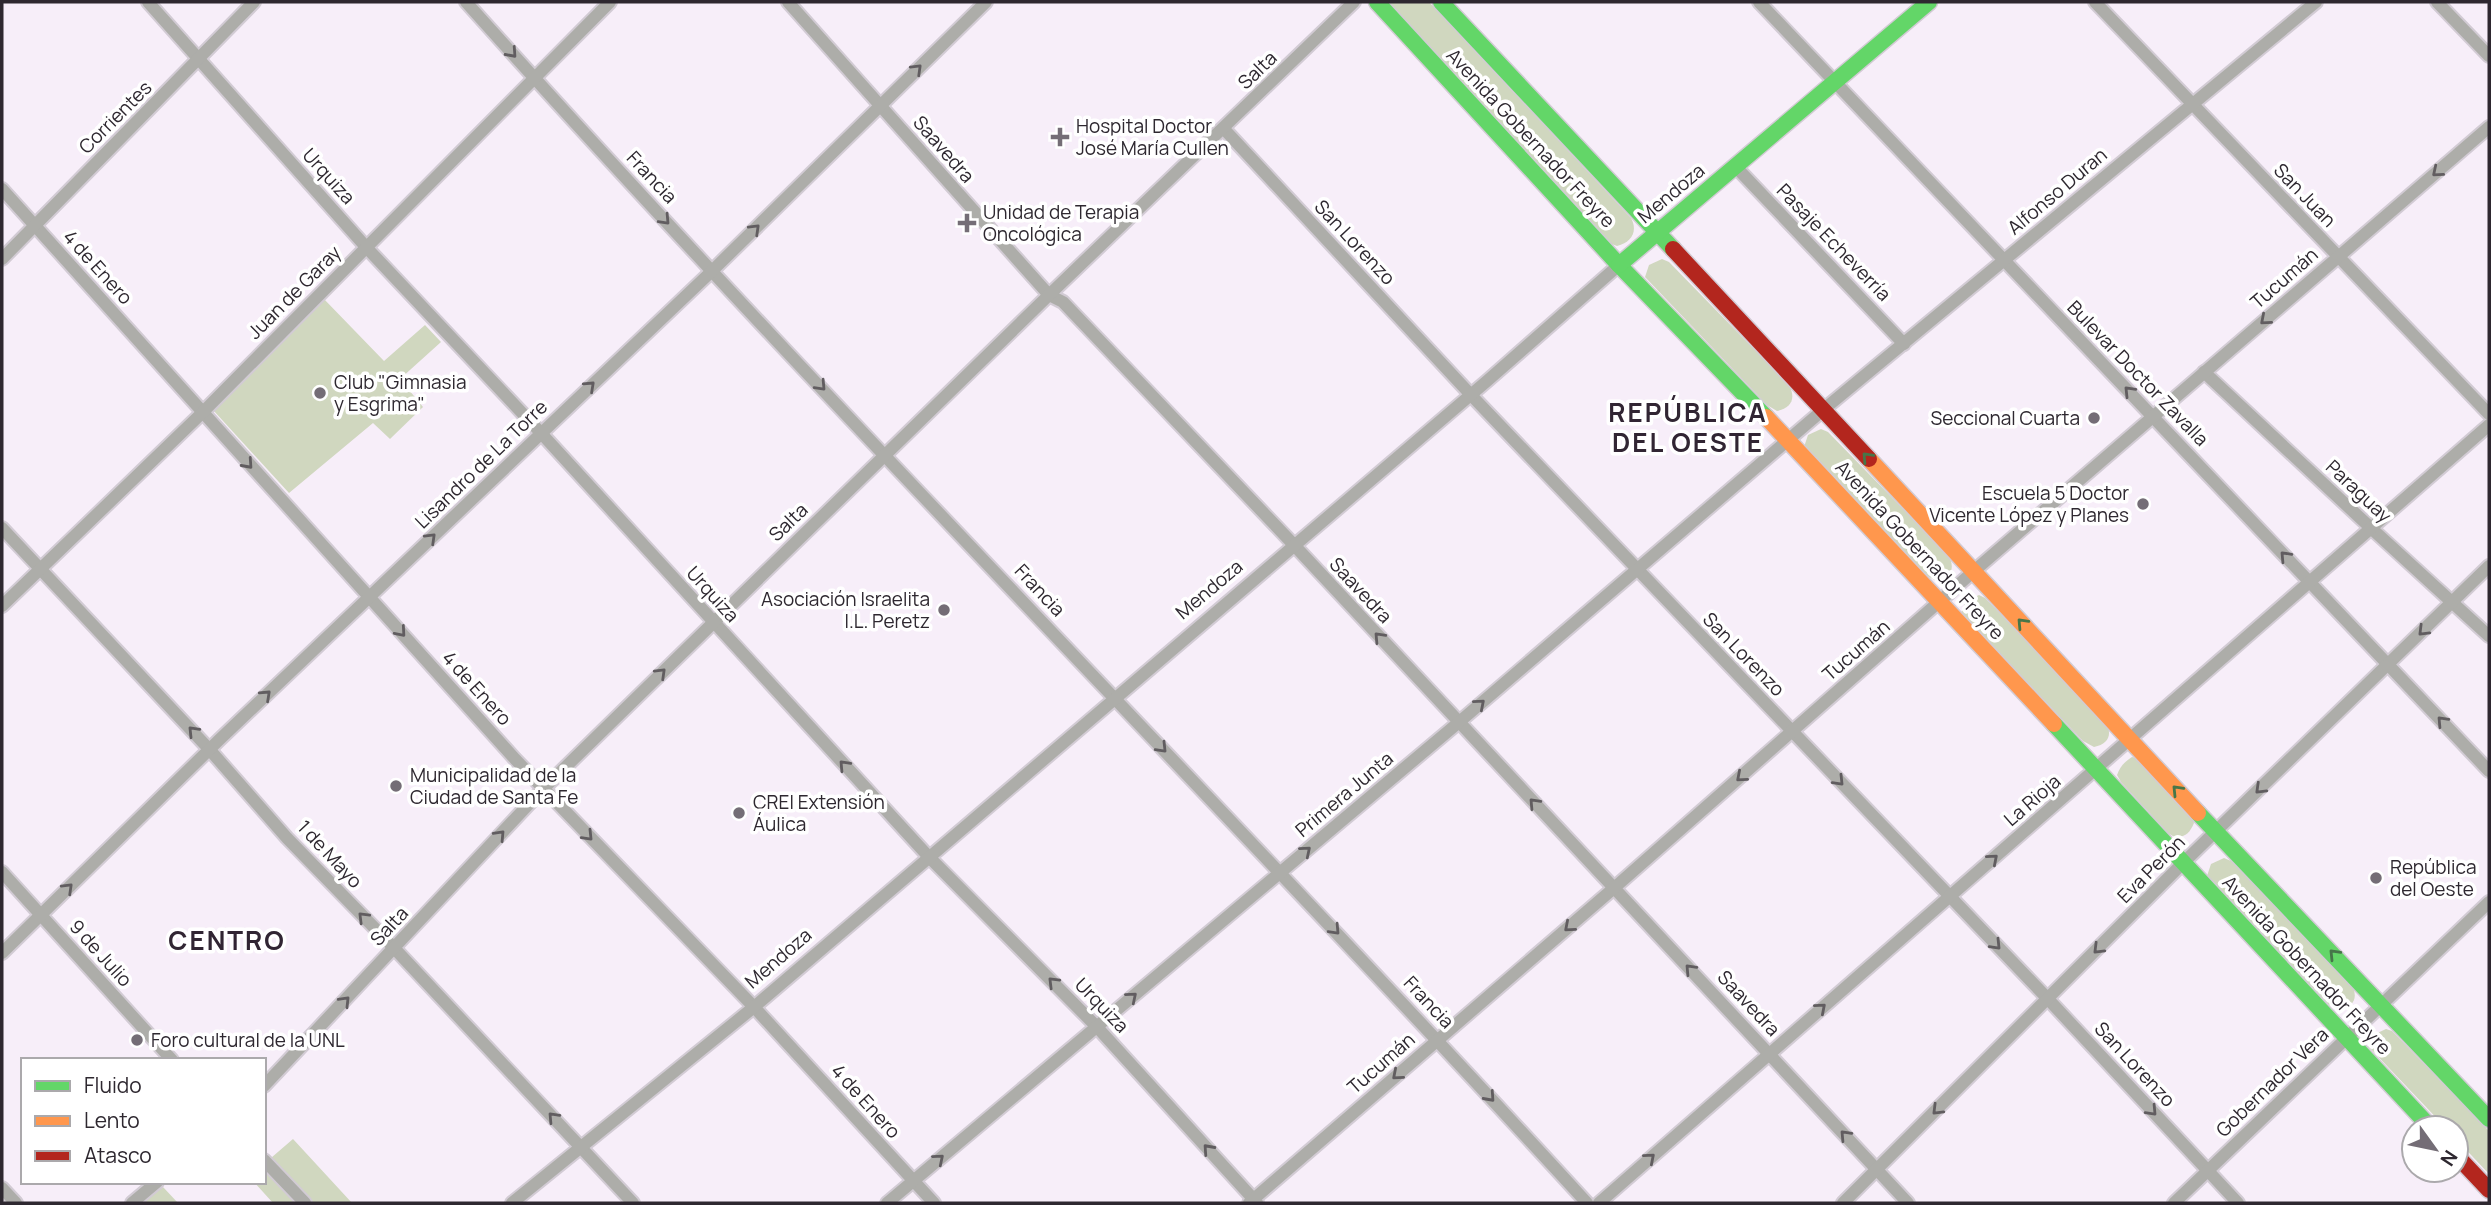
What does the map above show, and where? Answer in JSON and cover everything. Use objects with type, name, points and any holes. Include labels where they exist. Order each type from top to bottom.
[{"type":"main road","name":"Avenida Gobernador Freyre","points":[[1377,2],[1619,265],[1789,441],[2418,1114]]},
{"type":"main road","name":"Avenida Gobernador Freyre","points":[[1441,2],[2130,740],[2489,1119]]},
{"type":"main road","name":"Mendoza","points":[[1619,265],[1929,2]]},
{"type":"main road","points":[[2470,1170],[2489,1191]]},
{"type":"street","name":"Urquiza","points":[[148,2],[366,247],[541,433],[928,856],[1097,1027],[1253,1202]]},
{"type":"street","name":"Corrientes","points":[[2,259],[254,2]]},
{"type":"street","name":"Francia","points":[[466,2],[712,271],[1438,1039],[1587,1203]]},
{"type":"street","name":"Juan de Garay","points":[[2,606],[202,413],[610,2]]},
{"type":"street","name":"Saavedra","points":[[788,2],[1049,295],[1063,302],[1294,545],[1909,1203]]},
{"type":"street","name":"Lisandro de La Torre","points":[[2,953],[209,748],[712,271],[986,2]]},
{"type":"street","name":"Salta","points":[[266,1084],[543,789],[885,454],[1354,2]]},
{"type":"street","name":"Bulevar Doctor Zavalla","points":[[1759,2],[2489,771]]},
{"type":"street","name":"San Juan","points":[[2095,2],[2489,414]]},
{"type":"street","name":"Alfonso Duran","points":[[1823,410],[2316,2]]},
{"type":"street","points":[[2437,2],[2489,56]]},
{"type":"street","name":"Tucumán","points":[[1253,1202],[1615,888],[1974,571],[2489,127]]},
{"type":"street","name":"San Lorenzo","points":[[1224,129],[1471,395],[2048,999],[2238,1203]]},
{"type":"street","name":"Pasaje Echeverría","points":[[1735,166],[1904,344]]},
{"type":"street","name":"4 de Enero","points":[[2,189],[543,789],[754,1007],[934,1203]]},
{"type":"street","name":"Mendoza","points":[[512,1203],[754,1007],[1471,395],[1619,265]]},
{"type":"street","name":"Paraguay","points":[[2204,372],[2489,636]]},
{"type":"street","name":"Primera Junta","points":[[887,1203],[1458,723],[1823,410]]},
{"type":"street","name":"La Rioja","points":[[1599,1203],[2489,425]]},
{"type":"street","name":"1 de Mayo","points":[[2,528],[209,748],[287,838],[395,948],[633,1203]]},
{"type":"street","name":"Eva Perón","points":[[1843,1203],[2183,863],[2489,566]]},
{"type":"street","name":"9 de Julio","points":[[2,872],[170,1058]]},
{"type":"street","name":"Gobernador Vera","points":[[2174,1203],[2489,902]]},
{"type":"street","points":[[266,1162],[304,1203]]},
{"type":"street","points":[[132,1203],[155,1184]]},
{"type":"street","points":[[2,1188],[16,1203]]},
{"type":"green space","points":[[1389,2],[1429,2],[1631,218],[1634,232],[1630,239],[1617,246],[1609,243]]},
{"type":"green space","points":[[1662,259],[1669,262],[1789,385],[1792,398],[1786,408],[1777,411],[1767,405],[1645,277],[1649,265]]},
{"type":"green space","name":"Club \"Gimnasia y Esgrima\"","points":[[323,298],[384,361],[425,325],[441,342],[400,379],[423,407],[390,439],[373,423],[289,493],[213,410]]},
{"type":"green space","points":[[1821,429],[1828,432],[1948,555],[1952,568],[1948,575],[1936,581],[1926,575],[1804,447],[1808,435]]},
{"type":"green space","points":[[1979,595],[1985,598],[2105,721],[2109,734],[2103,744],[2094,747],[2083,741],[1961,613],[1966,601]]},
{"type":"green space","points":[[2132,757],[2139,759],[2190,812],[2194,823],[2185,835],[2176,838],[2168,833],[2121,782],[2118,772]]},
{"type":"green space","points":[[2224,858],[2231,861],[2351,984],[2355,997],[2351,1004],[2339,1010],[2329,1005],[2207,876],[2211,864]]},
{"type":"green space","points":[[2386,1029],[2392,1031],[2489,1131],[2489,1174],[2470,1154],[2470,1114],[2433,1114],[2368,1046],[2373,1035]]},
{"type":"green space","points":[[293,1139],[352,1203],[273,1203],[256,1184],[266,1184],[266,1162]]},
{"type":"green space","points":[[163,1187],[178,1203],[143,1203]]},
{"type":"traffic: fast","points":[[1377,2],[1619,265],[1766,417]]},
{"type":"traffic: fast","points":[[1441,2],[1673,249]]},
{"type":"traffic: fast","points":[[1619,265],[1929,2]]},
{"type":"traffic: fast","points":[[2054,724],[2418,1114]]},
{"type":"traffic: fast","points":[[2198,813],[2489,1119]]},
{"type":"traffic: slow","points":[[1766,417],[2054,724]]},
{"type":"traffic: slow","points":[[1869,459],[2198,813]]},
{"type":"traffic: jam","points":[[1673,249],[1869,459]]},
{"type":"traffic: jam","points":[[2470,1170],[2489,1190]]},
{"type":"place","name":"Hospital Doctor José María Cullen","points":[[1060,137]]},
{"type":"place","name":"Unidad de Terapia Oncológica","points":[[967,223]]},
{"type":"place","name":"Club \"Gimnasia y Esgrima\"","points":[[320,393]]},
{"type":"place","name":"Seccional Cuarta","points":[[2094,418]]},
{"type":"place","name":"Escuela 5 Doctor Vicente López y Planes","points":[[2143,504]]},
{"type":"place","name":"Asociación Israelita I.L. Peretz","points":[[944,610]]},
{"type":"place","name":"Municipalidad de la Ciudad de Santa Fe","points":[[396,786]]},
{"type":"place","name":"CREI Extensión Áulica","points":[[739,813]]},
{"type":"place","name":"República del Oeste","points":[[2376,878]]},
{"type":"place","name":"Foro cultural de la UNL","points":[[137,1040]]},
{"type":"district","name":"REPÚBLICA DEL OESTE","points":[[1688,427]]},
{"type":"district","name":"CENTRO","points":[[227,940]]}]
